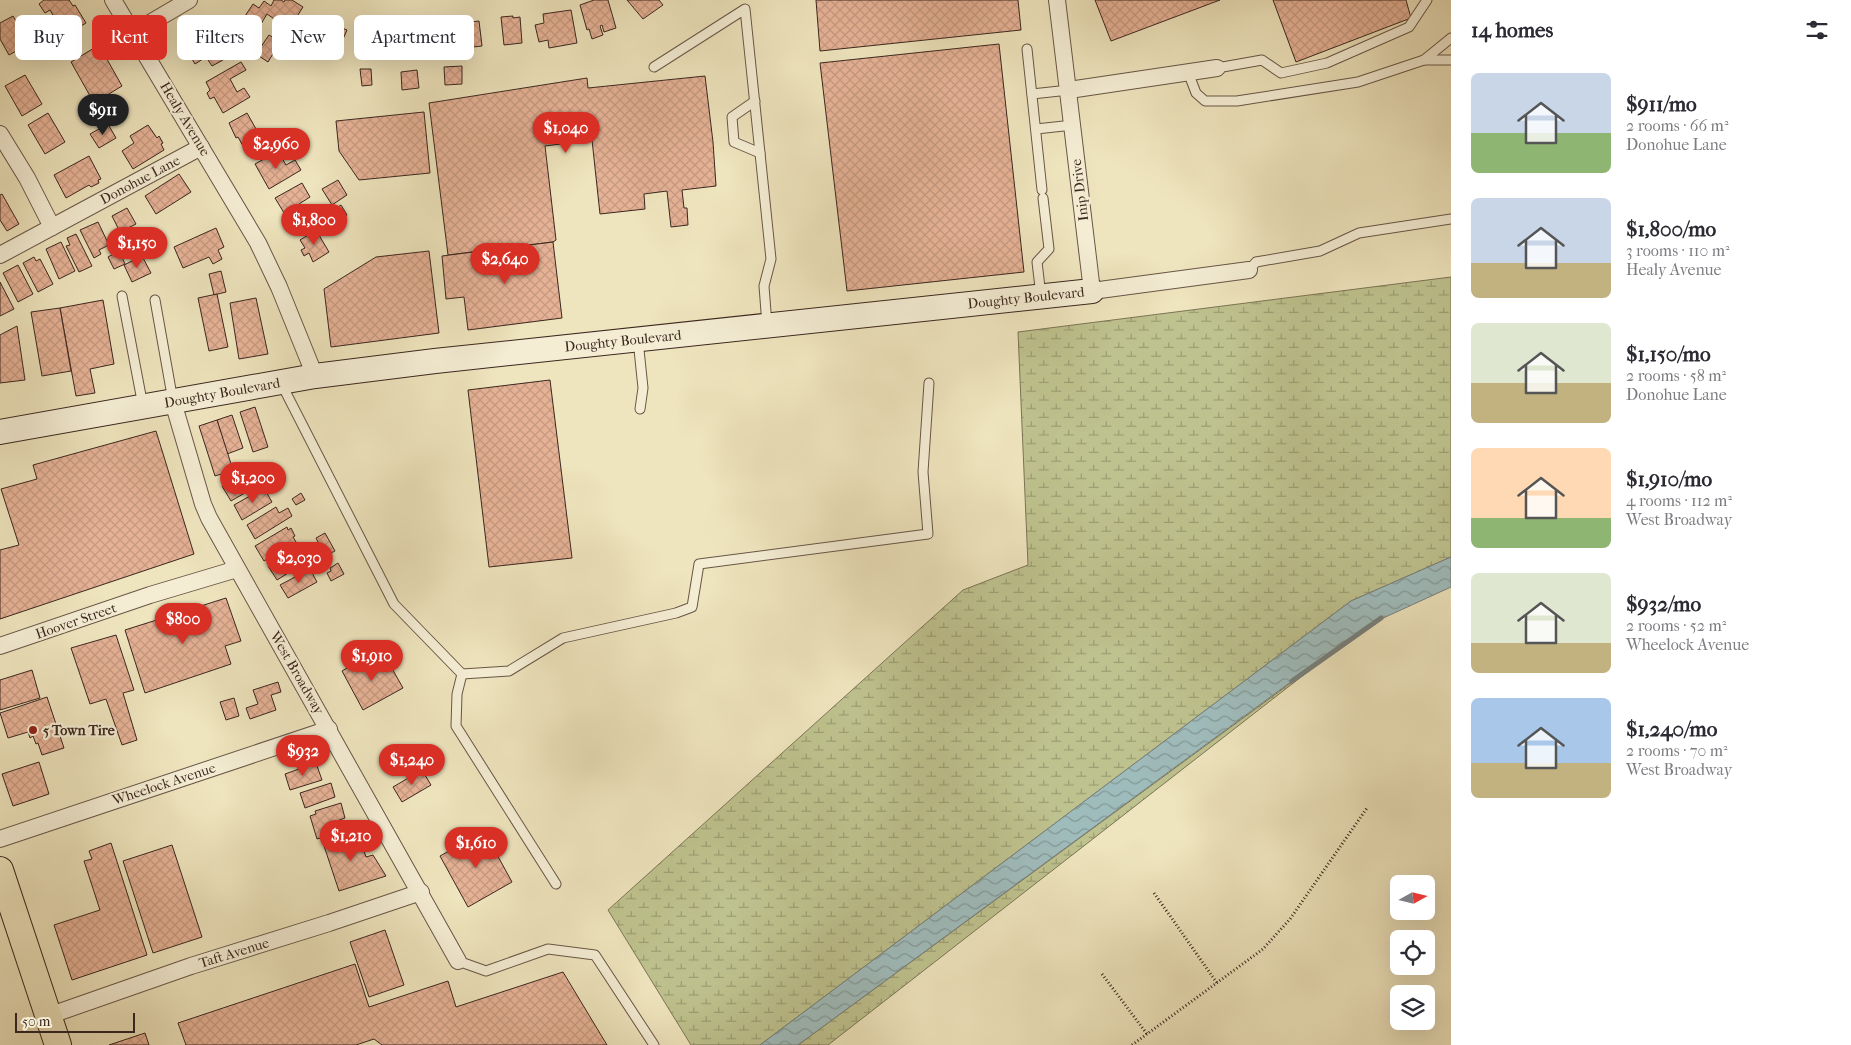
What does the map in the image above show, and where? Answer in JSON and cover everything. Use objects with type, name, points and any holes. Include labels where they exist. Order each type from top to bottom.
[{"type":"main road","name":"Doughty Boulevard","points":[[0,432],[315,376],[435,361],[1092,291]]},
{"type":"main road","points":[[0,870],[58,1045]]},
{"type":"street","name":"Healy Avenue","points":[[113,0],[122,15]]},
{"type":"street","points":[[164,15],[189,0]]},
{"type":"street","name":"Inip Drive","points":[[1057,0],[1092,291]]},
{"type":"street","name":"Healy Avenue","points":[[149,60],[258,243],[279,287],[315,376]]},
{"type":"street","points":[[1069,90],[1217,68]]},
{"type":"street","points":[[0,134],[28,178],[52,227]]},
{"type":"street","name":"Donohue Lane","points":[[0,255],[201,147]]},
{"type":"street","name":"Doughty Boulevard","points":[[1092,291],[1249,270]]},
{"type":"street","name":"West Broadway","points":[[173,402],[203,504],[209,518],[458,960]]},
{"type":"street","name":"Hoover Street","points":[[0,646],[237,569]]},
{"type":"street","name":"Wheelock Avenue","points":[[0,839],[329,729]]},
{"type":"street","name":"Taft Avenue","points":[[48,1016],[191,966],[330,923],[421,892]]},
{"type":"lane","points":[[1217,68],[1262,60],[1282,73],[1327,63],[1409,27],[1426,0]]},
{"type":"lane","points":[[654,66],[745,9],[771,259],[764,286],[767,326]]},
{"type":"lane","points":[[1424,60],[1451,38]]},
{"type":"lane","points":[[1027,48],[1049,249],[1037,262],[1041,296]]},
{"type":"lane","points":[[1188,72],[1196,93],[1205,101],[1237,101],[1358,82],[1424,60],[1451,60]]},
{"type":"lane","points":[[1032,94],[1069,90]]},
{"type":"lane","points":[[755,101],[732,117],[734,142],[760,153]]},
{"type":"lane","points":[[1036,130],[1073,125]]},
{"type":"lane","points":[[1249,270],[1256,262],[1320,251],[1359,233],[1451,219]]},
{"type":"lane","points":[[122,296],[144,407]]},
{"type":"lane","points":[[155,300],[173,402]]},
{"type":"lane","points":[[638,339],[644,388],[640,409]]},
{"type":"lane","points":[[281,382],[394,604],[462,674],[509,671],[563,638],[676,613],[692,607],[699,564],[928,534],[923,472],[929,383]]},
{"type":"lane","points":[[462,674],[457,694],[456,726],[556,884]]},
{"type":"lane","points":[[458,960],[486,971],[548,949],[595,955],[654,1045]]},
{"type":"path","points":[[1132,1045],[1263,949],[1290,919],[1367,808]]},
{"type":"path","points":[[1154,893],[1217,983]]},
{"type":"path","points":[[1102,974],[1147,1034]]},
{"type":"green space","points":[[1451,277],[1451,557],[1351,601],[760,1045],[691,1045],[608,910],[963,590],[1028,565],[1018,332]]},
{"type":"green space","points":[[1337,649],[828,1045],[798,1045]]},
{"type":"water","points":[[1451,557],[1451,587],[1368,625],[798,1045],[760,1045],[1351,601]]},
{"type":"building","points":[[44,0],[69,0],[73,6],[75,5],[81,15],[53,15],[50,10],[45,13],[39,4]]},
{"type":"building","points":[[274,0],[284,2],[285,0],[292,0],[303,7],[298,15],[272,15],[272,17],[267,14],[262,22],[262,15],[246,15],[253,4],[259,8],[264,1],[271,6]]},
{"type":"building","points":[[594,0],[608,0],[616,28],[604,32],[602,25],[600,26],[603,35],[592,39],[589,29],[587,30],[580,5]]},
{"type":"building","points":[[627,0],[659,0],[663,5],[643,19]]},
{"type":"building","points":[[816,0],[1018,0],[1021,30],[820,51]]},
{"type":"building","points":[[1095,0],[1220,0],[1111,41]]},
{"type":"building","points":[[1273,0],[1406,0],[1411,18],[1296,62]]},
{"type":"building","points":[[571,10],[577,43],[549,48],[548,40],[539,42],[535,25],[544,23],[543,14]]},
{"type":"building","points":[[13,16],[15,20],[15,52],[9,55],[0,39],[0,23]]},
{"type":"building","points":[[82,16],[86,23],[82,25]]},
{"type":"building","points":[[513,16],[513,18],[520,17],[522,43],[504,45],[501,17]]},
{"type":"building","points":[[479,21],[482,46],[474,47],[474,22]]},
{"type":"building","points":[[269,35],[272,37],[272,55],[268,62],[262,58],[262,45]]},
{"type":"building","points":[[999,44],[1024,272],[847,291],[820,63]]},
{"type":"building","points":[[92,49],[92,60],[107,60],[122,86],[94,103],[71,62],[82,60],[82,55]]},
{"type":"building","points":[[193,60],[201,60],[195,64]]},
{"type":"building","points":[[208,60],[223,60],[212,66]]},
{"type":"building","points":[[241,62],[246,70],[230,79],[237,92],[244,88],[250,97],[223,113],[214,97],[210,99],[207,93],[210,90],[206,82]]},
{"type":"building","points":[[462,66],[462,84],[445,85],[444,67]]},
{"type":"building","points":[[360,69],[371,69],[372,85],[362,86]]},
{"type":"building","points":[[417,70],[419,88],[402,90],[401,72]]},
{"type":"building","points":[[25,75],[42,104],[22,116],[5,86]]},
{"type":"building","points":[[705,76],[716,186],[682,190],[684,208],[687,208],[688,225],[671,227],[667,191],[644,194],[645,209],[600,214],[592,140],[545,146],[556,240],[553,242],[448,255],[429,103],[587,78],[588,88]]},
{"type":"building","points":[[424,112],[430,173],[359,180],[339,151],[336,121]]},
{"type":"building","points":[[48,113],[65,142],[45,154],[28,125]]},
{"type":"building","points":[[247,113],[260,136],[243,146],[238,137],[236,138],[229,123]]},
{"type":"building","points":[[108,124],[116,138],[99,148],[90,134]]},
{"type":"building","points":[[148,125],[157,138],[159,136],[164,150],[133,169],[122,151],[134,143],[130,136]]},
{"type":"building","points":[[278,151],[286,165],[295,160],[301,170],[269,189],[255,164]]},
{"type":"building","points":[[89,156],[101,179],[98,180],[99,183],[91,187],[89,185],[66,198],[54,175]]},
{"type":"building","points":[[179,174],[191,192],[156,214],[145,196]]},
{"type":"building","points":[[338,180],[347,195],[332,205],[322,189]]},
{"type":"building","points":[[302,183],[310,197],[299,204],[304,212],[289,221],[275,198]]},
{"type":"building","points":[[2,194],[19,224],[7,231],[0,220],[0,195]]},
{"type":"building","points":[[341,205],[347,215],[332,224],[326,214]]},
{"type":"building","points":[[127,208],[136,224],[120,232],[112,216]]},
{"type":"building","points":[[98,222],[109,245],[99,250],[101,254],[94,258],[80,230]]},
{"type":"building","points":[[216,228],[224,247],[218,250],[222,259],[213,264],[209,257],[183,268],[174,247]]},
{"type":"building","points":[[316,230],[329,252],[313,262],[309,253],[304,256],[301,250],[305,248],[300,240]]},
{"type":"building","points":[[76,234],[92,266],[79,272],[66,246],[70,245],[67,238]]},
{"type":"building","points":[[61,242],[75,271],[59,279],[46,249]]},
{"type":"building","points":[[553,242],[562,318],[468,330],[464,297],[446,299],[442,256]]},
{"type":"building","points":[[119,251],[125,264],[114,269],[108,257]]},
{"type":"building","points":[[429,251],[439,333],[331,347],[324,289],[376,257]]},
{"type":"building","points":[[142,256],[151,273],[132,282],[124,265]]},
{"type":"building","points":[[34,257],[36,261],[40,259],[53,284],[38,292],[23,263]]},
{"type":"building","points":[[18,265],[33,294],[18,302],[3,273]]},
{"type":"building","points":[[221,271],[226,292],[214,295],[209,274]]},
{"type":"building","points":[[0,282],[14,309],[0,316]]},
{"type":"building","points":[[217,294],[228,347],[209,351],[198,298]]},
{"type":"building","points":[[256,298],[268,354],[239,359],[230,303]]},
{"type":"building","points":[[103,300],[114,364],[90,369],[95,393],[76,396],[60,308]]},
{"type":"building","points":[[60,308],[71,371],[42,376],[31,312]]},
{"type":"building","points":[[17,326],[25,380],[0,383],[0,335]]},
{"type":"building","points":[[550,380],[572,558],[489,567],[468,390]]},
{"type":"building","points":[[255,407],[268,447],[253,452],[240,412]]},
{"type":"building","points":[[232,415],[243,448],[227,454],[217,420]]},
{"type":"building","points":[[217,420],[233,470],[215,476],[199,426]]},
{"type":"building","points":[[156,431],[194,554],[0,619],[0,550],[19,545],[1,489],[37,479],[33,465]]},
{"type":"building","points":[[253,469],[255,474],[259,472],[262,483],[231,501],[222,486]]},
{"type":"building","points":[[264,488],[272,502],[242,520],[234,505]]},
{"type":"building","points":[[301,493],[305,500],[296,505],[292,499]]},
{"type":"building","points":[[276,507],[279,513],[288,508],[292,516],[255,539],[247,525]]},
{"type":"building","points":[[287,527],[288,530],[291,528],[296,542],[264,561],[255,546]]},
{"type":"building","points":[[325,533],[335,551],[325,556],[316,538]]},
{"type":"building","points":[[298,548],[306,562],[277,580],[268,566]]},
{"type":"building","points":[[338,563],[344,574],[331,581],[327,573],[331,571],[330,568]]},
{"type":"building","points":[[310,569],[317,582],[288,598],[280,585]]},
{"type":"building","points":[[226,598],[241,641],[225,646],[231,664],[145,693],[125,630]]},
{"type":"building","points":[[116,635],[134,690],[123,693],[137,740],[122,745],[106,699],[90,704],[71,648]]},
{"type":"building","points":[[385,656],[403,688],[363,710],[342,671],[357,662],[361,669]]},
{"type":"building","points":[[32,670],[40,698],[0,710],[0,680]]},
{"type":"building","points":[[278,682],[281,692],[271,695],[276,710],[250,719],[246,708],[258,704],[253,690]]},
{"type":"building","points":[[47,697],[64,748],[42,755],[38,743],[36,744],[33,736],[30,738],[28,732],[8,738],[0,713]]},
{"type":"building","points":[[234,698],[239,716],[226,720],[220,702]]},
{"type":"building","points":[[39,762],[49,794],[13,806],[2,774]]},
{"type":"building","points":[[316,763],[322,780],[290,790],[285,774]]},
{"type":"building","points":[[422,770],[431,785],[402,802],[393,787]]},
{"type":"building","points":[[331,783],[335,797],[305,808],[300,793]]},
{"type":"building","points":[[341,803],[345,818],[337,821],[340,832],[317,839],[310,816],[316,814],[315,811]]},
{"type":"building","points":[[484,831],[512,882],[468,907],[440,856]]},
{"type":"building","points":[[358,832],[366,857],[373,855],[386,876],[339,891],[323,843]]},
{"type":"building","points":[[111,843],[147,955],[72,980],[54,925],[100,910],[84,861],[92,859],[89,851]]},
{"type":"building","points":[[172,845],[202,937],[153,953],[123,861]]},
{"type":"building","points":[[385,930],[404,985],[369,997],[350,942]]},
{"type":"building","points":[[355,964],[369,1007],[448,981],[456,1007],[563,972],[607,1045],[382,1045],[374,1039],[356,1045],[186,1045],[178,1023]]},
{"type":"building","points":[[145,1033],[149,1045],[109,1045]]},
{"type":"waterway","points":[[1292,681],[1381,618]]},
{"type":"place","name":"5 Town Tire","points":[[33,730]]}]
